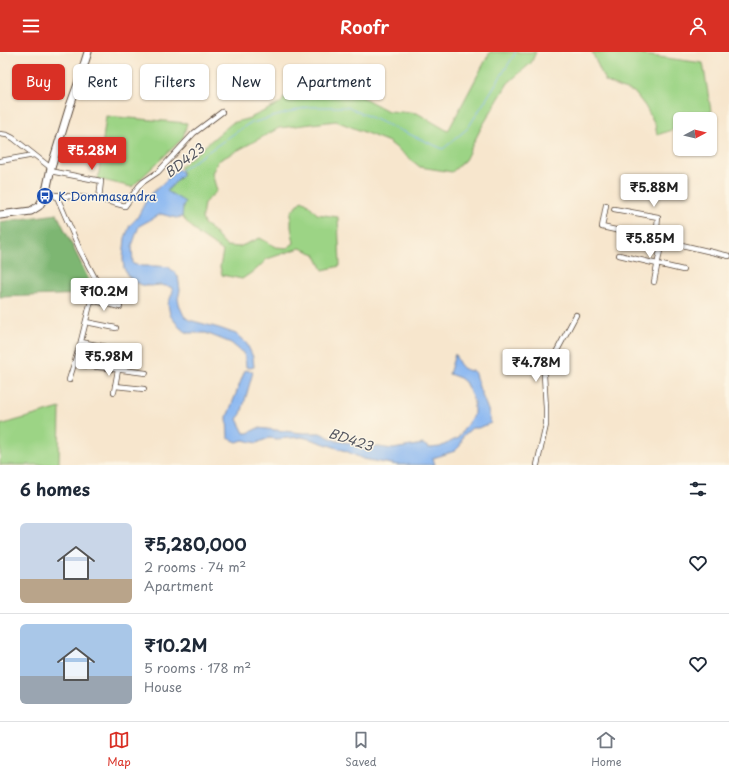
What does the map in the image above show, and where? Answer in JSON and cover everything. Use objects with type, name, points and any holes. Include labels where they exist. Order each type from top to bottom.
[{"type":"street","points":[[0,215],[32,211],[39,206],[45,196],[51,169],[88,52]]},
{"type":"street","points":[[45,193],[99,199],[126,206],[139,186],[158,172],[194,133],[222,112]]},
{"type":"street","points":[[0,134],[7,135],[12,138],[51,169],[101,181],[99,199]]},
{"type":"street","points":[[0,161],[34,155]]},
{"type":"street","points":[[55,195],[80,250],[96,280],[81,342],[69,380]]},
{"type":"street","points":[[606,205],[602,227],[729,256]]},
{"type":"street","points":[[614,209],[658,217],[656,239]]},
{"type":"street","points":[[654,282],[662,240]]},
{"type":"street","points":[[619,255],[683,270]]},
{"type":"street","points":[[91,300],[120,307]]},
{"type":"street","points":[[537,465],[546,425],[544,375],[576,315]]},
{"type":"street","points":[[86,322],[116,328]]},
{"type":"street","points":[[81,342],[112,348]]},
{"type":"street","points":[[74,364],[146,374]]},
{"type":"street","points":[[114,392],[118,370]]},
{"type":"street","points":[[115,386],[144,389]]},
{"type":"green space","points":[[490,52],[536,52],[531,63],[508,83],[480,130],[465,160],[452,172],[420,167],[389,142],[336,121],[279,128],[218,161],[212,173],[217,191],[204,203],[202,218],[204,224],[210,228],[226,246],[239,247],[260,238],[276,247],[287,248],[294,243],[291,227],[291,212],[302,200],[307,203],[317,214],[338,217],[340,266],[323,270],[315,254],[300,248],[267,259],[257,269],[242,279],[222,275],[220,267],[223,251],[199,235],[182,217],[183,207],[167,191],[183,174],[180,167],[232,123],[250,118],[281,103],[283,100],[367,100],[388,111],[417,113],[448,131]]},
{"type":"green space","points":[[592,52],[629,52],[703,63],[711,112],[673,112],[673,129],[657,135],[655,124],[645,106],[634,92],[620,88],[605,81]]},
{"type":"green space","points":[[106,116],[187,123],[183,138],[132,187],[98,179]]},
{"type":"green space","points":[[57,214],[90,282],[86,294],[0,297],[0,222]]},
{"type":"green space","points":[[60,408],[59,465],[0,465],[0,425]]},
{"type":"water","points":[[178,169],[183,174],[167,191],[185,202],[182,217],[176,218],[161,214],[139,226],[132,246],[133,264],[142,266],[169,267],[178,276],[180,290],[178,299],[184,316],[189,320],[236,334],[247,344],[253,357],[254,367],[246,367],[243,353],[231,343],[206,333],[188,333],[180,328],[170,315],[168,304],[173,291],[171,287],[160,285],[142,285],[135,282],[127,275],[124,268],[123,259],[125,238],[130,225],[137,218],[148,197]]},
{"type":"water","points":[[455,354],[458,361],[464,368],[474,371],[491,423],[478,428],[472,428],[463,436],[460,446],[455,451],[433,458],[435,465],[398,465],[363,459],[346,451],[302,437],[277,439],[269,438],[257,443],[243,440],[237,442],[228,438],[227,417],[245,370],[253,372],[241,414],[237,419],[244,433],[248,433],[258,428],[302,433],[320,433],[337,441],[393,449],[423,444],[429,448],[440,447],[458,438],[474,414],[474,402],[465,382],[460,378],[449,374]]},
{"type":"waterway","name":"BD423","points":[[180,171],[248,124],[308,107],[347,107],[443,149],[468,128],[516,52]]},
{"type":"place","name":"K Dommasandra","points":[[45,196]]}]
